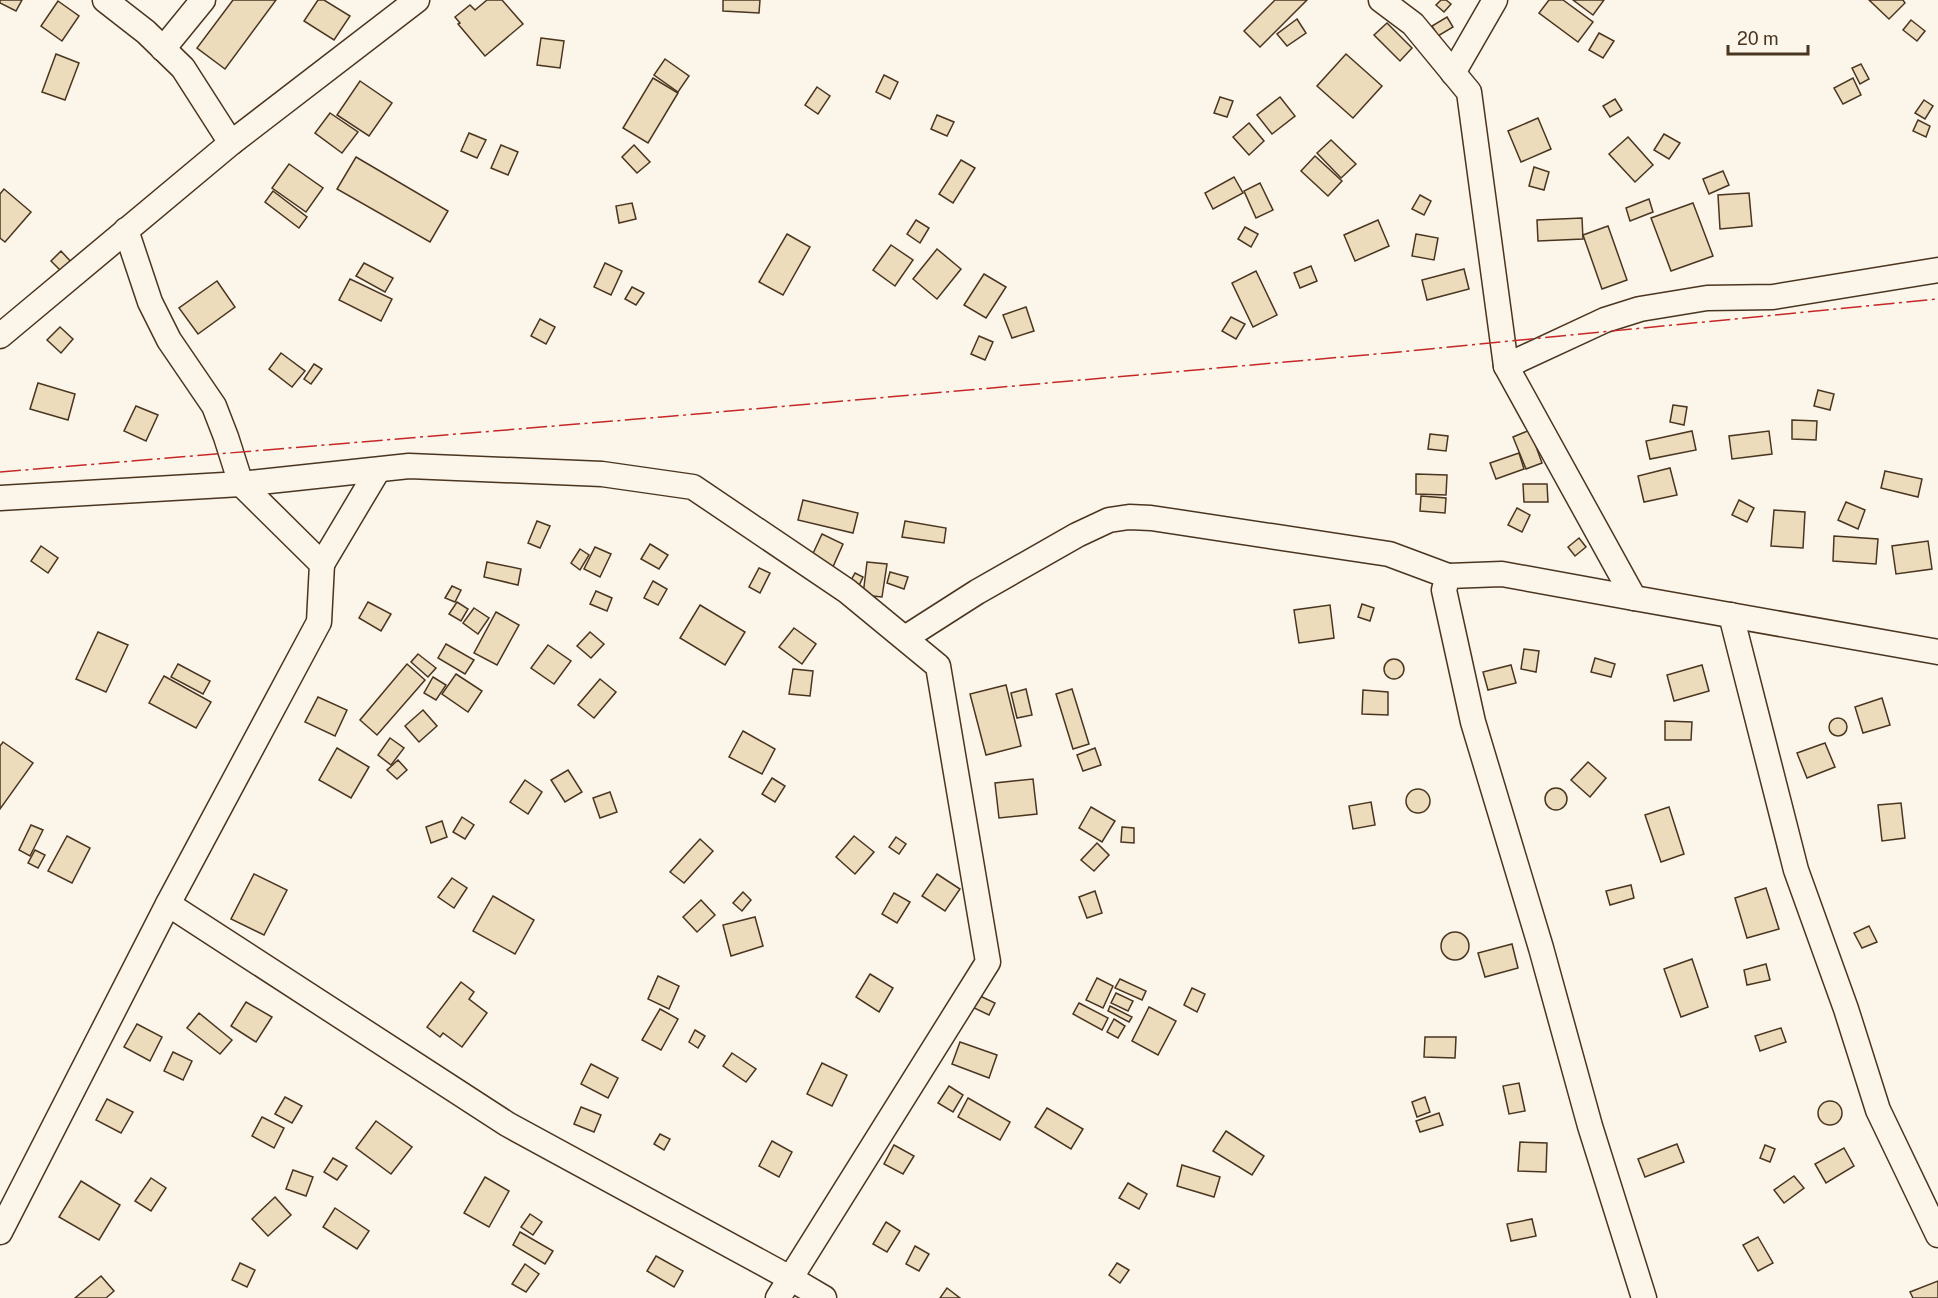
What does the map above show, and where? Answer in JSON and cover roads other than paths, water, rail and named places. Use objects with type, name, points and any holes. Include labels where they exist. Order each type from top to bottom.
[{"type":"street","points":[[105,0],[146,32],[183,68],[231,143]]},
{"type":"street","points":[[163,49],[203,0]]},
{"type":"street","points":[[0,336],[231,143],[417,0]]},
{"type":"street","points":[[1381,0],[1413,24],[1469,92],[1506,366],[1634,598]]},
{"type":"street","points":[[1453,73],[1495,0]]},
{"type":"street","points":[[126,230],[150,302],[170,340],[214,406],[241,484],[322,564]]},
{"type":"street","points":[[1506,366],[1605,320],[1640,309],[1707,298],[1773,297],[1938,270]]},
{"type":"street","points":[[0,498],[241,484],[409,466],[602,474],[693,488],[848,591],[938,666],[988,962],[784,1288]]},
{"type":"street","points":[[0,1232],[168,904],[319,622],[322,564],[378,470]]},
{"type":"street","points":[[905,638],[977,592],[1077,535],[1109,520],[1129,517],[1151,518],[1389,554],[1448,576],[1502,573],[1938,651]]},
{"type":"street","points":[[1448,576],[1444,590],[1473,722],[1541,948],[1590,1126],[1644,1298]]},
{"type":"street","points":[[1731,615],[1796,870],[1846,1009],[1878,1110],[1938,1235]]},
{"type":"street","points":[[168,904],[507,1124],[784,1288],[824,1298]]}]
